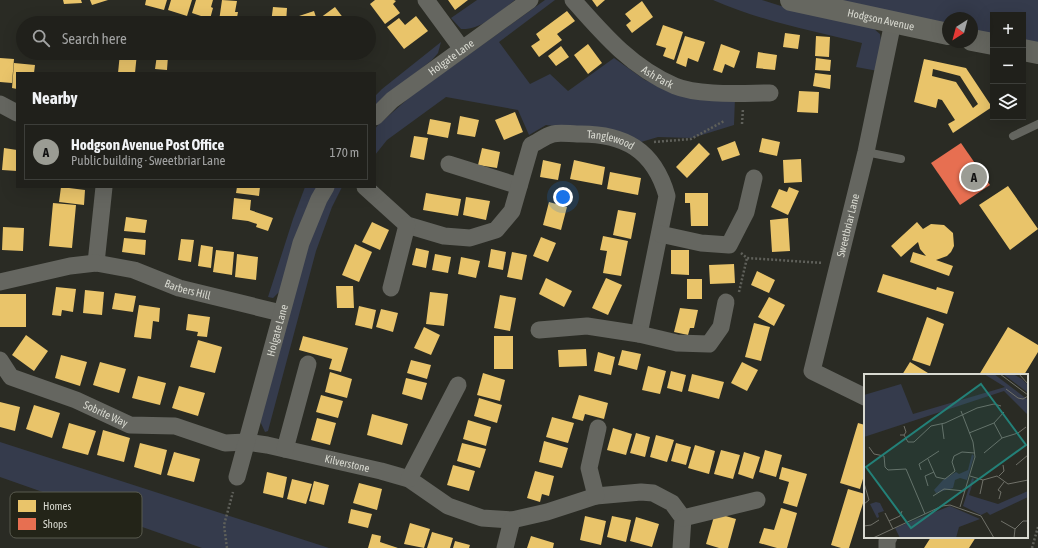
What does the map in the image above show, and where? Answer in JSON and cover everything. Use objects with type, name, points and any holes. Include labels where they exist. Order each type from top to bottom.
[{"type":"street","points":[[426,0],[462,49]]},
{"type":"street","name":"Holgate Lane","points":[[376,116],[392,100],[530,0]]},
{"type":"street","name":"Ash Park","points":[[573,0],[611,43],[634,63],[676,86],[714,93],[770,93]]},
{"type":"street","name":"Hodgson Avenue","points":[[791,0],[942,33]]},
{"type":"street","name":"Sweetbriar Lane","points":[[864,397],[812,371],[866,152],[893,22]]},
{"type":"street","points":[[978,41],[990,43]]},
{"type":"street","points":[[1026,51],[1038,53]]},
{"type":"street","points":[[0,104],[16,112]]},
{"type":"street","name":"Tanglewood","points":[[366,188],[407,225],[444,236],[470,238],[496,230],[512,210],[531,145],[553,134],[590,134],[625,141],[648,157],[662,176],[667,196],[639,334]]},
{"type":"street","points":[[449,164],[519,186]]},
{"type":"street","points":[[660,234],[701,243],[729,245],[746,212],[754,178]]},
{"type":"street","points":[[96,263],[104,188]]},
{"type":"street","name":"Holgate Lane","points":[[237,477],[301,243],[319,199],[325,188]]},
{"type":"street","points":[[391,288],[407,225]]},
{"type":"street","name":"Barbers Hill","points":[[0,282],[70,266],[96,263],[134,270],[179,288],[281,313]]},
{"type":"street","points":[[539,330],[587,326],[639,334],[677,343],[709,344],[721,327],[726,302]]},
{"type":"street","name":"Sobrite Way","points":[[0,360],[11,377],[76,400],[130,425],[175,426],[225,443],[246,442]]},
{"type":"street","points":[[285,449],[308,364]]},
{"type":"street","points":[[409,479],[458,385]]},
{"type":"street","points":[[596,496],[589,468],[598,428]]},
{"type":"street","name":"Kilverstone","points":[[246,442],[285,449],[409,479],[448,506],[482,518],[512,520],[547,512],[596,496],[641,492],[653,493],[672,503],[683,518]]},
{"type":"street","points":[[681,548],[683,518],[757,500]]},
{"type":"street","points":[[505,548],[512,520]]},
{"type":"street","points":[[887,548],[886,541],[888,538]]},
{"type":"lane","points":[[1013,136],[1038,124]]},
{"type":"lane","points":[[866,152],[901,159]]},
{"type":"path","points":[[637,149],[656,140],[691,139],[724,121]]},
{"type":"path","points":[[729,245],[747,258],[808,261],[838,265]]},
{"type":"path","points":[[726,302],[736,304],[747,258]]},
{"type":"path","points":[[227,548],[224,525],[237,477]]},
{"type":"path","points":[[1032,548],[1038,527]]},
{"type":"shaded area","points":[[477,0],[515,0],[496,15],[476,27],[461,29],[451,18]]},
{"type":"shaded area","points":[[545,0],[555,0],[499,42],[530,84],[550,74],[568,91],[614,58],[645,80],[678,93],[735,97],[734,125],[692,138],[658,137],[641,142],[627,135],[546,125],[529,135],[518,110],[446,97],[387,140],[376,154],[376,128],[411,96]]},
{"type":"shaded area","points":[[713,0],[762,0],[781,6],[866,22],[880,34],[882,49],[878,71],[856,67],[862,43],[768,20]]},
{"type":"shaded area","points":[[823,0],[1038,0],[1038,47],[1026,45],[1026,12],[990,12],[990,37],[978,34],[978,12],[942,12],[942,27]]},
{"type":"shaded area","points":[[441,42],[438,53],[432,60],[387,95],[376,106],[376,95]]},
{"type":"shaded area","points":[[305,188],[317,188],[280,291],[273,298],[268,297]]},
{"type":"shaded area","points":[[333,188],[342,188],[332,207],[316,251],[268,431],[265,432],[259,419],[300,269],[321,211]]},
{"type":"shaded area","points":[[0,442],[329,548],[202,548],[142,527],[142,492],[43,492],[0,477]]},
{"type":"building: Homes","points":[[63,0],[81,0],[82,3],[64,4]]},
{"type":"building: Homes","points":[[90,0],[108,0],[92,5]]},
{"type":"building: Homes","points":[[146,0],[167,0],[164,10],[145,5]]},
{"type":"building: Homes","points":[[171,0],[192,0],[187,16],[168,10]]},
{"type":"building: Homes","points":[[196,0],[213,0],[211,16],[201,16],[192,13]]},
{"type":"building: Homes","points":[[222,0],[237,1],[235,12],[238,12],[237,16],[220,16]]},
{"type":"building: Homes","points":[[375,0],[396,1],[393,4],[400,13],[385,24],[370,4]]},
{"type":"building: Homes","points":[[448,0],[468,0],[455,10]]},
{"type":"building: Homes","points":[[592,0],[605,0],[597,7]]},
{"type":"building: Homes","points":[[642,1],[653,17],[632,33],[626,25],[631,21],[625,14]]},
{"type":"building: Homes","points":[[273,7],[287,8],[286,16],[272,16]]},
{"type":"building: Homes","points":[[335,7],[342,16],[323,16]]},
{"type":"building: Homes","points":[[314,11],[316,16],[299,16]]},
{"type":"building: Homes","points":[[567,11],[575,21],[557,34],[562,40],[539,57],[531,46],[540,40],[536,34]]},
{"type":"building: Homes","points":[[416,16],[428,31],[404,49],[387,27],[399,18],[405,25]]},
{"type":"building: Homes","points":[[663,25],[683,32],[674,60],[663,56],[666,48],[656,45]]},
{"type":"building: Homes","points":[[785,33],[800,35],[798,49],[783,47]]},
{"type":"building: Homes","points":[[685,36],[705,42],[698,62],[688,58],[686,67],[676,63]]},
{"type":"building: Homes","points":[[816,36],[830,37],[829,57],[815,56]]},
{"type":"building: Homes","points":[[588,44],[602,63],[588,74],[574,55]]},
{"type":"building: Homes","points":[[721,44],[740,51],[734,68],[725,64],[722,73],[713,70]]},
{"type":"building: Homes","points":[[561,46],[569,57],[556,66],[548,56]]},
{"type":"building: Homes","points":[[758,52],[777,55],[775,70],[756,68]]},
{"type":"building: Homes","points":[[0,58],[14,59],[12,83],[0,82]]},
{"type":"building: Homes","points":[[816,58],[831,60],[830,71],[815,70]]},
{"type":"building: Homes","points":[[924,59],[966,68],[990,104],[990,108],[953,133],[948,124],[955,120],[942,100],[938,99],[936,108],[914,102]],"holes":[[[933,69],[960,76],[978,104],[973,108],[956,82],[932,76]]]},
{"type":"building: Homes","points":[[119,60],[136,60],[135,72],[118,72]]},
{"type":"building: Homes","points":[[156,60],[168,60],[167,70],[155,69]]},
{"type":"building: Homes","points":[[14,63],[35,65],[34,72],[16,72],[16,89],[12,88]]},
{"type":"building: Homes","points":[[815,73],[831,75],[830,89],[813,86]]},
{"type":"building: Homes","points":[[799,91],[819,92],[818,113],[797,112]]},
{"type":"building: Homes","points":[[515,112],[523,132],[504,140],[495,120]]},
{"type":"building: Homes","points":[[460,116],[479,120],[475,137],[457,134]]},
{"type":"building: Homes","points":[[430,119],[451,123],[448,138],[427,134]]},
{"type":"building: Homes","points":[[414,136],[428,138],[424,160],[410,157]]},
{"type":"building: Homes","points":[[762,138],[780,142],[777,156],[759,152]]},
{"type":"building: Homes","points":[[735,141],[740,155],[722,161],[717,148]]},
{"type":"building: Homes","points":[[699,143],[710,154],[687,178],[676,167]]},
{"type":"building: Homes","points":[[4,148],[16,150],[16,171],[2,170]]},
{"type":"building: Homes","points":[[482,148],[500,152],[497,168],[478,165]]},
{"type":"building: Homes","points":[[801,159],[802,182],[784,183],[783,160]]},
{"type":"building: Homes","points":[[543,160],[561,164],[558,180],[540,177]]},
{"type":"building: Homes","points":[[574,160],[605,167],[602,185],[570,179]]},
{"type":"building: Homes","points":[[610,172],[641,178],[638,195],[607,189]]},
{"type":"building: Homes","points":[[1008,186],[1038,229],[1010,250],[979,205]]},
{"type":"building: Homes","points":[[789,187],[799,191],[788,215],[771,207],[779,189],[787,192]]},
{"type":"building: Homes","points":[[61,188],[85,190],[84,205],[59,202]]},
{"type":"building: Homes","points":[[237,188],[260,188],[259,196],[236,193]]},
{"type":"building: Homes","points":[[426,193],[461,199],[458,216],[423,210]]},
{"type":"building: Homes","points":[[685,193],[708,193],[708,226],[691,226],[690,203],[685,203]]},
{"type":"building: Homes","points":[[466,197],[490,201],[486,220],[463,215]]},
{"type":"building: Homes","points":[[234,198],[251,200],[250,210],[273,218],[268,231],[256,227],[257,224],[248,221],[232,219]]},
{"type":"building: Homes","points":[[549,202],[567,207],[561,230],[543,225]]},
{"type":"building: Homes","points":[[53,203],[76,205],[72,248],[49,246]]},
{"type":"building: Homes","points":[[618,210],[636,213],[631,239],[613,235]]},
{"type":"building: Homes","points":[[126,217],[147,220],[145,233],[124,231]]},
{"type":"building: Homes","points":[[788,218],[790,251],[772,252],[770,220]]},
{"type":"building: Homes","points":[[372,222],[389,230],[380,250],[362,242]]},
{"type":"building: Homes","points":[[917,222],[923,229],[931,224],[944,225],[953,233],[954,246],[951,252],[947,256],[936,260],[953,266],[949,276],[910,262],[913,252],[926,256],[920,249],[918,242],[901,257],[891,246]]},
{"type":"building: Homes","points":[[3,227],[24,228],[23,251],[2,250]]},
{"type":"building: Homes","points":[[603,236],[628,241],[621,276],[603,273],[607,251],[600,250]]},
{"type":"building: Homes","points":[[541,237],[556,243],[548,262],[533,256]]},
{"type":"building: Homes","points":[[124,238],[146,240],[145,255],[122,252]]},
{"type":"building: Homes","points":[[181,239],[194,240],[191,262],[178,260]]},
{"type":"building: Homes","points":[[355,244],[372,252],[359,282],[342,275]]},
{"type":"building: Homes","points":[[201,245],[213,247],[211,268],[198,266]]},
{"type":"building: Homes","points":[[416,248],[429,251],[426,268],[412,265]]},
{"type":"building: Homes","points":[[491,249],[506,252],[503,270],[488,267]]},
{"type":"building: Homes","points":[[216,250],[234,252],[232,275],[213,272]]},
{"type":"building: Homes","points":[[671,250],[689,250],[689,275],[671,274]]},
{"type":"building: Homes","points":[[512,252],[527,255],[522,280],[507,277]]},
{"type":"building: Homes","points":[[237,254],[258,257],[256,280],[235,277]]},
{"type":"building: Homes","points":[[435,254],[451,257],[448,273],[432,270]]},
{"type":"building: Homes","points":[[461,257],[480,261],[476,278],[458,274]]},
{"type":"building: Homes","points":[[734,264],[735,283],[710,284],[709,265]]},
{"type":"building: Homes","points":[[757,271],[775,280],[769,293],[751,285]]},
{"type":"building: Homes","points":[[883,274],[936,290],[937,287],[954,292],[947,314],[877,292]]},
{"type":"building: Homes","points":[[546,278],[572,291],[564,307],[539,294]]},
{"type":"building: Homes","points":[[606,278],[622,285],[608,315],[592,308]]},
{"type":"building: Homes","points":[[687,279],[702,279],[702,299],[687,299]]},
{"type":"building: Homes","points":[[336,286],[353,286],[354,308],[337,308]]},
{"type":"building: Homes","points":[[56,287],[76,289],[73,312],[62,310],[61,316],[52,315]]},
{"type":"building: Homes","points":[[85,290],[104,292],[102,315],[83,313]]},
{"type":"building: Homes","points":[[430,292],[448,294],[444,326],[426,324]]},
{"type":"building: Homes","points":[[115,293],[136,296],[133,312],[112,309]]},
{"type":"building: Homes","points":[[0,294],[26,294],[26,327],[0,327]]},
{"type":"building: Homes","points":[[500,295],[516,298],[510,331],[494,328]]},
{"type":"building: Homes","points":[[769,297],[785,305],[774,326],[758,317]]},
{"type":"building: Homes","points":[[139,305],[160,308],[159,322],[153,321],[151,339],[134,337]]},
{"type":"building: Homes","points":[[359,306],[376,310],[372,329],[355,325]]},
{"type":"building: Homes","points":[[680,308],[698,310],[694,328],[690,328],[688,335],[674,332]]},
{"type":"building: Homes","points":[[381,309],[398,313],[393,332],[376,327]]},
{"type":"building: Homes","points":[[188,314],[210,317],[207,337],[197,336],[198,332],[186,330]]},
{"type":"building: Homes","points":[[927,317],[944,324],[930,366],[912,360]]},
{"type":"building: Homes","points":[[754,323],[770,327],[761,361],[745,357]]},
{"type":"building: Homes","points":[[424,327],[440,335],[431,355],[414,348]]},
{"type":"building: Homes","points":[[1008,327],[1038,345],[1038,352],[1025,374],[980,374]]},
{"type":"building: Homes","points":[[26,335],[48,351],[34,371],[12,355]]},
{"type":"building: Homes","points":[[303,336],[348,348],[341,372],[329,369],[332,359],[299,350]]},
{"type":"building: Homes","points":[[494,336],[513,336],[513,369],[494,369]]},
{"type":"building: Homes","points":[[198,340],[222,347],[215,373],[190,367]]},
{"type":"building: Homes","points":[[586,349],[587,366],[559,367],[558,350]]},
{"type":"building: Homes","points":[[622,350],[641,354],[637,370],[618,365]]},
{"type":"building: Homes","points":[[598,352],[615,357],[611,375],[594,371]]},
{"type":"building: Homes","points":[[61,355],[87,362],[80,386],[55,378]]},
{"type":"building: Homes","points":[[411,360],[431,365],[427,379],[407,373]]},
{"type":"building: Homes","points":[[100,362],[126,369],[119,393],[93,385]]},
{"type":"building: Homes","points":[[742,362],[758,370],[747,391],[731,383]]},
{"type":"building: Homes","points":[[910,362],[928,373],[928,374],[903,374]]},
{"type":"building: Homes","points":[[648,366],[666,371],[660,394],[642,390]]},
{"type":"building: Homes","points":[[671,371],[686,375],[682,392],[667,388]]},
{"type":"building: Homes","points":[[330,372],[352,379],[347,398],[325,392]]},
{"type":"building: Homes","points":[[483,373],[505,380],[500,401],[477,395]]},
{"type":"building: Homes","points":[[692,374],[724,382],[719,399],[688,391]]},
{"type":"building: Homes","points":[[138,376],[166,383],[160,405],[132,398]]},
{"type":"building: Homes","points":[[406,378],[427,383],[422,400],[402,394]]},
{"type":"building: Homes","points":[[179,386],[205,393],[198,416],[172,408]]},
{"type":"building: Homes","points":[[321,395],[343,401],[338,418],[316,412]]},
{"type":"building: Homes","points":[[579,395],[608,403],[604,419],[585,414],[583,421],[572,418]]},
{"type":"building: Homes","points":[[479,398],[502,405],[497,423],[474,416]]},
{"type":"building: Homes","points":[[0,402],[20,407],[15,431],[0,427]]},
{"type":"building: Homes","points":[[34,405],[60,413],[52,438],[26,429]]},
{"type":"building: Homes","points":[[372,414],[408,424],[402,445],[367,435]]},
{"type":"building: Homes","points":[[552,417],[574,423],[568,443],[546,437]]},
{"type":"building: Homes","points":[[317,418],[336,423],[330,445],[311,440]]},
{"type":"building: Homes","points":[[468,420],[491,427],[486,446],[463,439]]},
{"type":"building: Homes","points":[[69,423],[96,431],[88,455],[62,448]]},
{"type":"building: Homes","points":[[858,423],[864,425],[864,475],[860,489],[840,483]]},
{"type":"building: Homes","points":[[613,428],[632,434],[626,455],[607,450]]},
{"type":"building: Homes","points":[[103,430],[130,438],[124,462],[97,455]]},
{"type":"building: Homes","points":[[636,433],[650,437],[645,457],[630,453]]},
{"type":"building: Homes","points":[[656,435],[674,440],[667,462],[650,457]]},
{"type":"building: Homes","points":[[544,441],[568,448],[562,468],[539,462]]},
{"type":"building: Homes","points":[[140,443],[167,450],[161,475],[134,467]]},
{"type":"building: Homes","points":[[462,443],[486,449],[480,468],[457,461]]},
{"type":"building: Homes","points":[[676,443],[691,447],[686,465],[671,461]]},
{"type":"building: Homes","points":[[695,445],[715,451],[709,474],[688,468]]},
{"type":"building: Homes","points":[[721,450],[740,455],[733,479],[714,474]]},
{"type":"building: Homes","points":[[765,450],[782,455],[776,477],[759,472]]},
{"type":"building: Homes","points":[[174,452],[200,459],[194,482],[167,475]]},
{"type":"building: Homes","points":[[744,452],[760,457],[753,479],[738,474]]},
{"type":"building: Homes","points":[[453,465],[475,471],[469,491],[447,485]]},
{"type":"building: Homes","points":[[782,467],[807,474],[797,507],[783,503],[789,482],[779,479]]},
{"type":"building: Homes","points":[[535,471],[554,476],[549,496],[542,494],[540,502],[527,498]]},
{"type":"building: Homes","points":[[267,472],[287,477],[283,498],[263,493]]},
{"type":"building: Homes","points":[[292,479],[312,484],[306,504],[287,499]]},
{"type":"building: Homes","points":[[314,481],[329,485],[324,505],[309,501]]},
{"type":"building: Homes","points":[[359,483],[382,489],[377,510],[353,503]]},
{"type":"building: Homes","points":[[848,489],[864,494],[864,500],[849,548],[841,548],[831,545]]},
{"type":"building: Homes","points":[[781,508],[797,513],[787,548],[777,548],[759,543],[764,528],[774,530]]},
{"type":"building: Homes","points":[[351,509],[372,514],[368,528],[348,523]]},
{"type":"building: Homes","points":[[715,513],[736,519],[728,548],[719,548],[706,544]]},
{"type":"building: Homes","points":[[585,516],[606,521],[601,545],[580,540]]},
{"type":"building: Homes","points":[[612,516],[631,520],[626,542],[607,537]]},
{"type":"building: Homes","points":[[636,517],[659,524],[652,547],[630,541]]},
{"type":"building: Homes","points":[[410,523],[430,529],[424,548],[404,544]]},
{"type":"building: Homes","points":[[432,532],[453,538],[450,548],[427,548]]},
{"type":"building: Homes","points":[[372,534],[381,536],[380,542],[398,548],[368,548]]},
{"type":"building: Homes","points":[[531,536],[554,543],[553,548],[527,548]]},
{"type":"building: Homes","points":[[930,538],[975,538],[969,548],[924,548]]},
{"type":"building: Homes","points":[[455,541],[470,545],[469,548],[453,548]]},
{"type":"building: Shops","points":[[961,143],[990,185],[960,205],[931,163]]},
{"type":"place","name":"Hodgson Avenue Post Office","points":[[974,177]]}]
